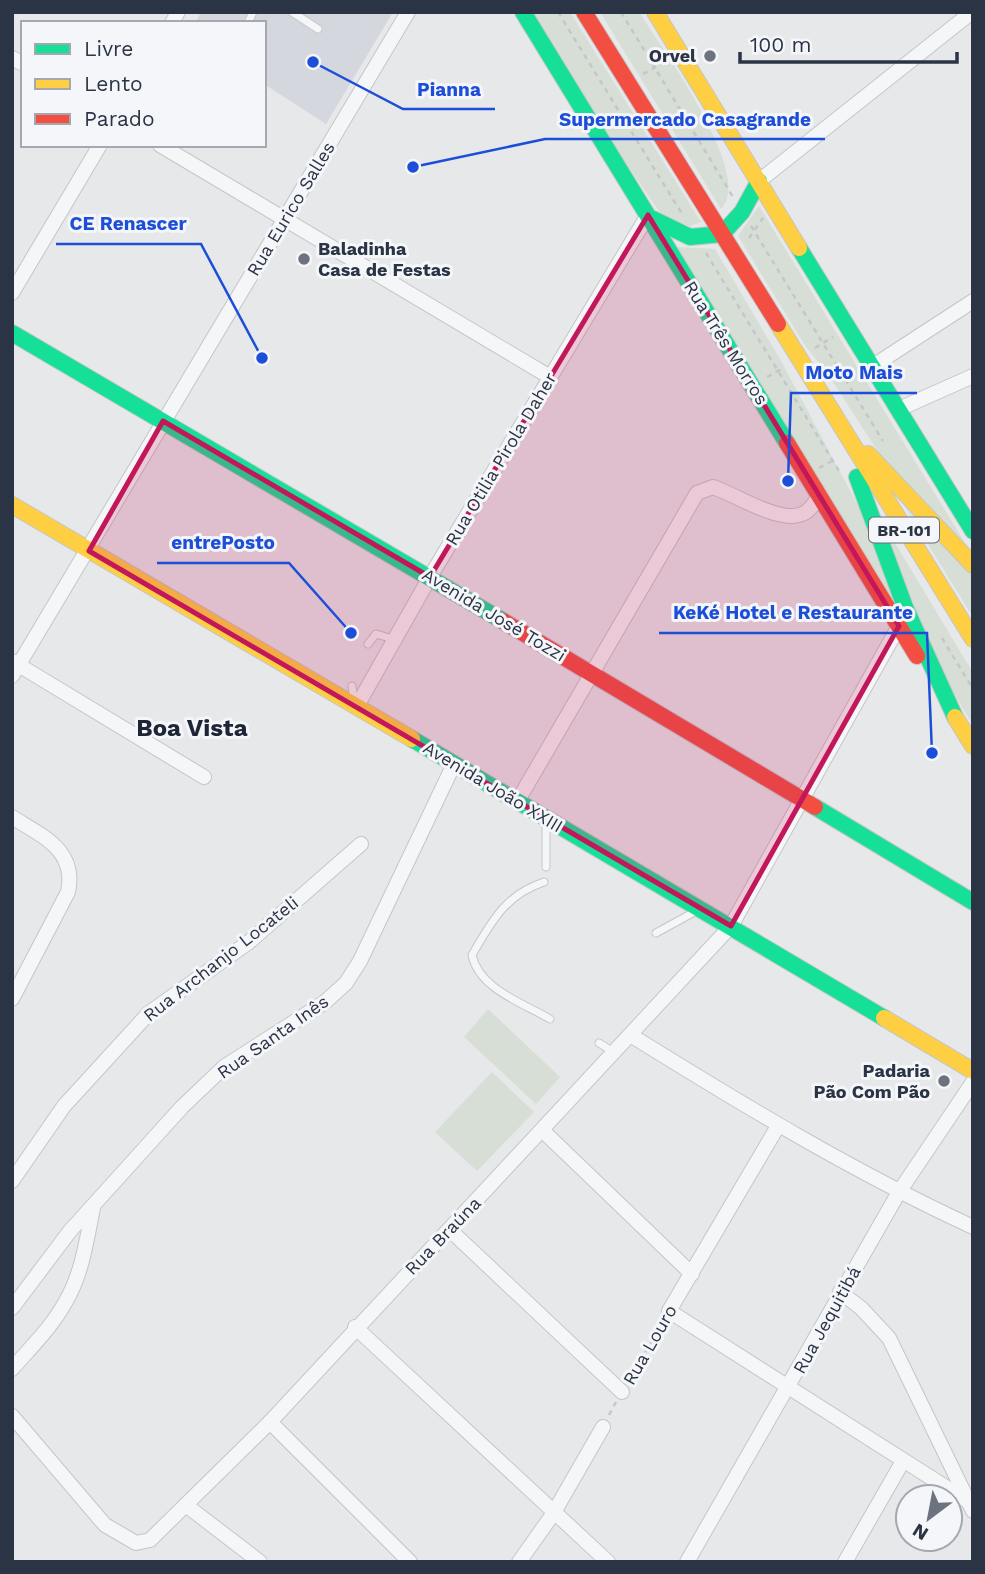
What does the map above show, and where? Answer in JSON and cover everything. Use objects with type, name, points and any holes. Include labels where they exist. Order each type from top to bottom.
[{"type":"main road","name":"Rua Três Morros","points":[[523,12],[973,746]]},
{"type":"main road","name":"BR-101","points":[[584,12],[835,421],[973,639]]},
{"type":"main road","points":[[655,12],[973,531]]},
{"type":"main road","points":[[648,215],[673,231],[696,238],[722,234],[742,212],[759,181]]},
{"type":"main road","name":"Avenida José Tozzi","points":[[12,334],[430,577],[973,902]]},
{"type":"main road","points":[[835,421],[973,565]]},
{"type":"main road","points":[[835,421],[884,544],[905,607],[955,717]]},
{"type":"main road","name":"Avenida João XXIII","points":[[12,505],[89,551],[311,674],[356,705],[546,820],[701,908],[973,1072]]},
{"type":"street","name":"Rua Eurico Salles","points":[[15,667],[89,551],[163,421],[408,12]]},
{"type":"street","points":[[759,181],[972,12]]},
{"type":"street","points":[[12,293],[99,147]]},
{"type":"street","points":[[163,147],[550,377]]},
{"type":"street","name":"Rua Otilia Pirola Daher","points":[[356,705],[648,215]]},
{"type":"street","points":[[873,366],[973,302]]},
{"type":"street","points":[[899,409],[973,376]]},
{"type":"street","points":[[517,802],[691,503],[705,488],[713,487],[777,515],[793,517],[807,512],[820,495]]},
{"type":"street","name":"Rua Braúna","points":[[12,1416],[105,1525],[136,1543],[150,1540],[270,1422],[355,1327],[543,1131],[731,926],[899,626]]},
{"type":"street","points":[[15,667],[204,777]]},
{"type":"street","name":"Rua Santa Inês","points":[[12,1308],[70,1231],[182,1107],[224,1067],[325,1003],[346,983],[360,961],[454,764]]},
{"type":"street","points":[[12,817],[58,847],[68,861],[71,877],[68,892],[12,999]]},
{"type":"street","name":"Rua Archanjo Locateli","points":[[12,1181],[64,1106],[149,1013],[249,942],[362,844]]},
{"type":"street","points":[[632,1036],[778,1126],[899,1192],[973,1227]]},
{"type":"street","name":"Rua Jequitibá","points":[[687,1562],[899,1192],[973,1082]]},
{"type":"street","name":"Rua Louro","points":[[669,1311],[778,1126]]},
{"type":"street","points":[[543,1131],[692,1274]]},
{"type":"street","points":[[12,1369],[47,1329],[67,1299],[84,1251],[93,1206]]},
{"type":"street","points":[[450,1230],[622,1392]]},
{"type":"street","points":[[841,1292],[861,1308],[889,1338],[969,1506]]},
{"type":"street","points":[[669,1311],[790,1386],[969,1506]]},
{"type":"street","points":[[355,1327],[553,1514],[608,1562]]},
{"type":"street","points":[[270,1422],[410,1562]]},
{"type":"street","points":[[519,1562],[553,1514],[603,1427]]},
{"type":"street","points":[[845,1562],[903,1461]]},
{"type":"street","points":[[187,1506],[260,1562]]},
{"type":"lane","points":[[292,12],[318,29]]},
{"type":"lane","points":[[368,644],[376,634],[393,639]]},
{"type":"lane","points":[[352,686],[356,705]]},
{"type":"lane","points":[[546,820],[546,867]]},
{"type":"lane","points":[[544,882],[522,889],[512,897],[489,925],[472,956],[474,968],[484,980],[550,1020]]},
{"type":"lane","points":[[656,933],[701,908]]},
{"type":"lane","points":[[599,1043],[616,1053]]},
{"type":"path","points":[[558,12],[682,214]]},
{"type":"path","points":[[621,12],[887,447]]},
{"type":"path","points":[[696,238],[846,481]]},
{"type":"path","points":[[939,633],[973,689]]},
{"type":"path","name":"Rua Louro","points":[[603,1427],[669,1311]]},
{"type":"highlighted area","points":[[648,215],[899,626],[731,926],[89,551],[163,421],[430,577]]},
{"type":"shaded area","points":[[201,12],[393,12],[326,124],[266,85],[266,21],[196,21]]},
{"type":"shaded area","points":[[530,12],[570,12],[701,222],[690,226],[663,217],[591,112]]},
{"type":"shaded area","points":[[600,12],[639,12],[683,81],[716,141],[726,169],[728,192],[721,209]]},
{"type":"shaded area","points":[[759,206],[973,556],[884,461],[826,371],[806,347],[738,236]]},
{"type":"shaded area","points":[[673,247],[715,249],[780,359],[871,530],[904,626]]},
{"type":"shaded area","points":[[892,486],[973,575],[973,617]]},
{"type":"shaded area","points":[[880,518],[973,673],[973,725],[939,669]]},
{"type":"shaded area","points":[[488,1009],[560,1077],[536,1104],[464,1037]]},
{"type":"shaded area","points":[[492,1072],[534,1112],[477,1171],[435,1132]]},
{"type":"traffic: fast","points":[[523,12],[787,443]]},
{"type":"traffic: fast","points":[[653,219],[690,237],[722,234],[742,212],[759,181]]},
{"type":"traffic: fast","points":[[799,248],[973,531]]},
{"type":"traffic: fast","points":[[12,333],[503,621]]},
{"type":"traffic: fast","points":[[857,477],[905,607],[955,717]]},
{"type":"traffic: fast","points":[[412,739],[884,1018]]},
{"type":"traffic: fast","points":[[815,807],[973,902]]},
{"type":"traffic: slow","points":[[655,12],[799,248]]},
{"type":"traffic: slow","points":[[778,324],[973,639]]},
{"type":"traffic: slow","points":[[868,454],[973,565]]},
{"type":"traffic: slow","points":[[12,505],[412,739]]},
{"type":"traffic: slow","points":[[955,717],[973,746]]},
{"type":"traffic: slow","points":[[884,1018],[973,1071]]},
{"type":"traffic: jam","points":[[584,12],[778,324]]},
{"type":"traffic: jam","points":[[787,443],[917,656]]},
{"type":"traffic: jam","points":[[503,621],[815,807]]},
{"type":"place","name":"Orvel","points":[[710,56]]},
{"type":"place","name":"Pianna","points":[[313,62]]},
{"type":"place","name":"Supermercado Casagrande","points":[[413,167]]},
{"type":"place","name":"Baladinha Casa de Festas","points":[[304,259]]},
{"type":"place","name":"CE Renascer","points":[[262,358]]},
{"type":"place","name":"Moto Mais","points":[[788,481]]},
{"type":"place","name":"entrePosto","points":[[351,633]]},
{"type":"place","name":"KeKé Hotel e Restaurante","points":[[932,753]]},
{"type":"place","name":"Padaria Pão Com Pão","points":[[944,1081]]},
{"type":"district","name":"Boa Vista","points":[[192,728]]}]
